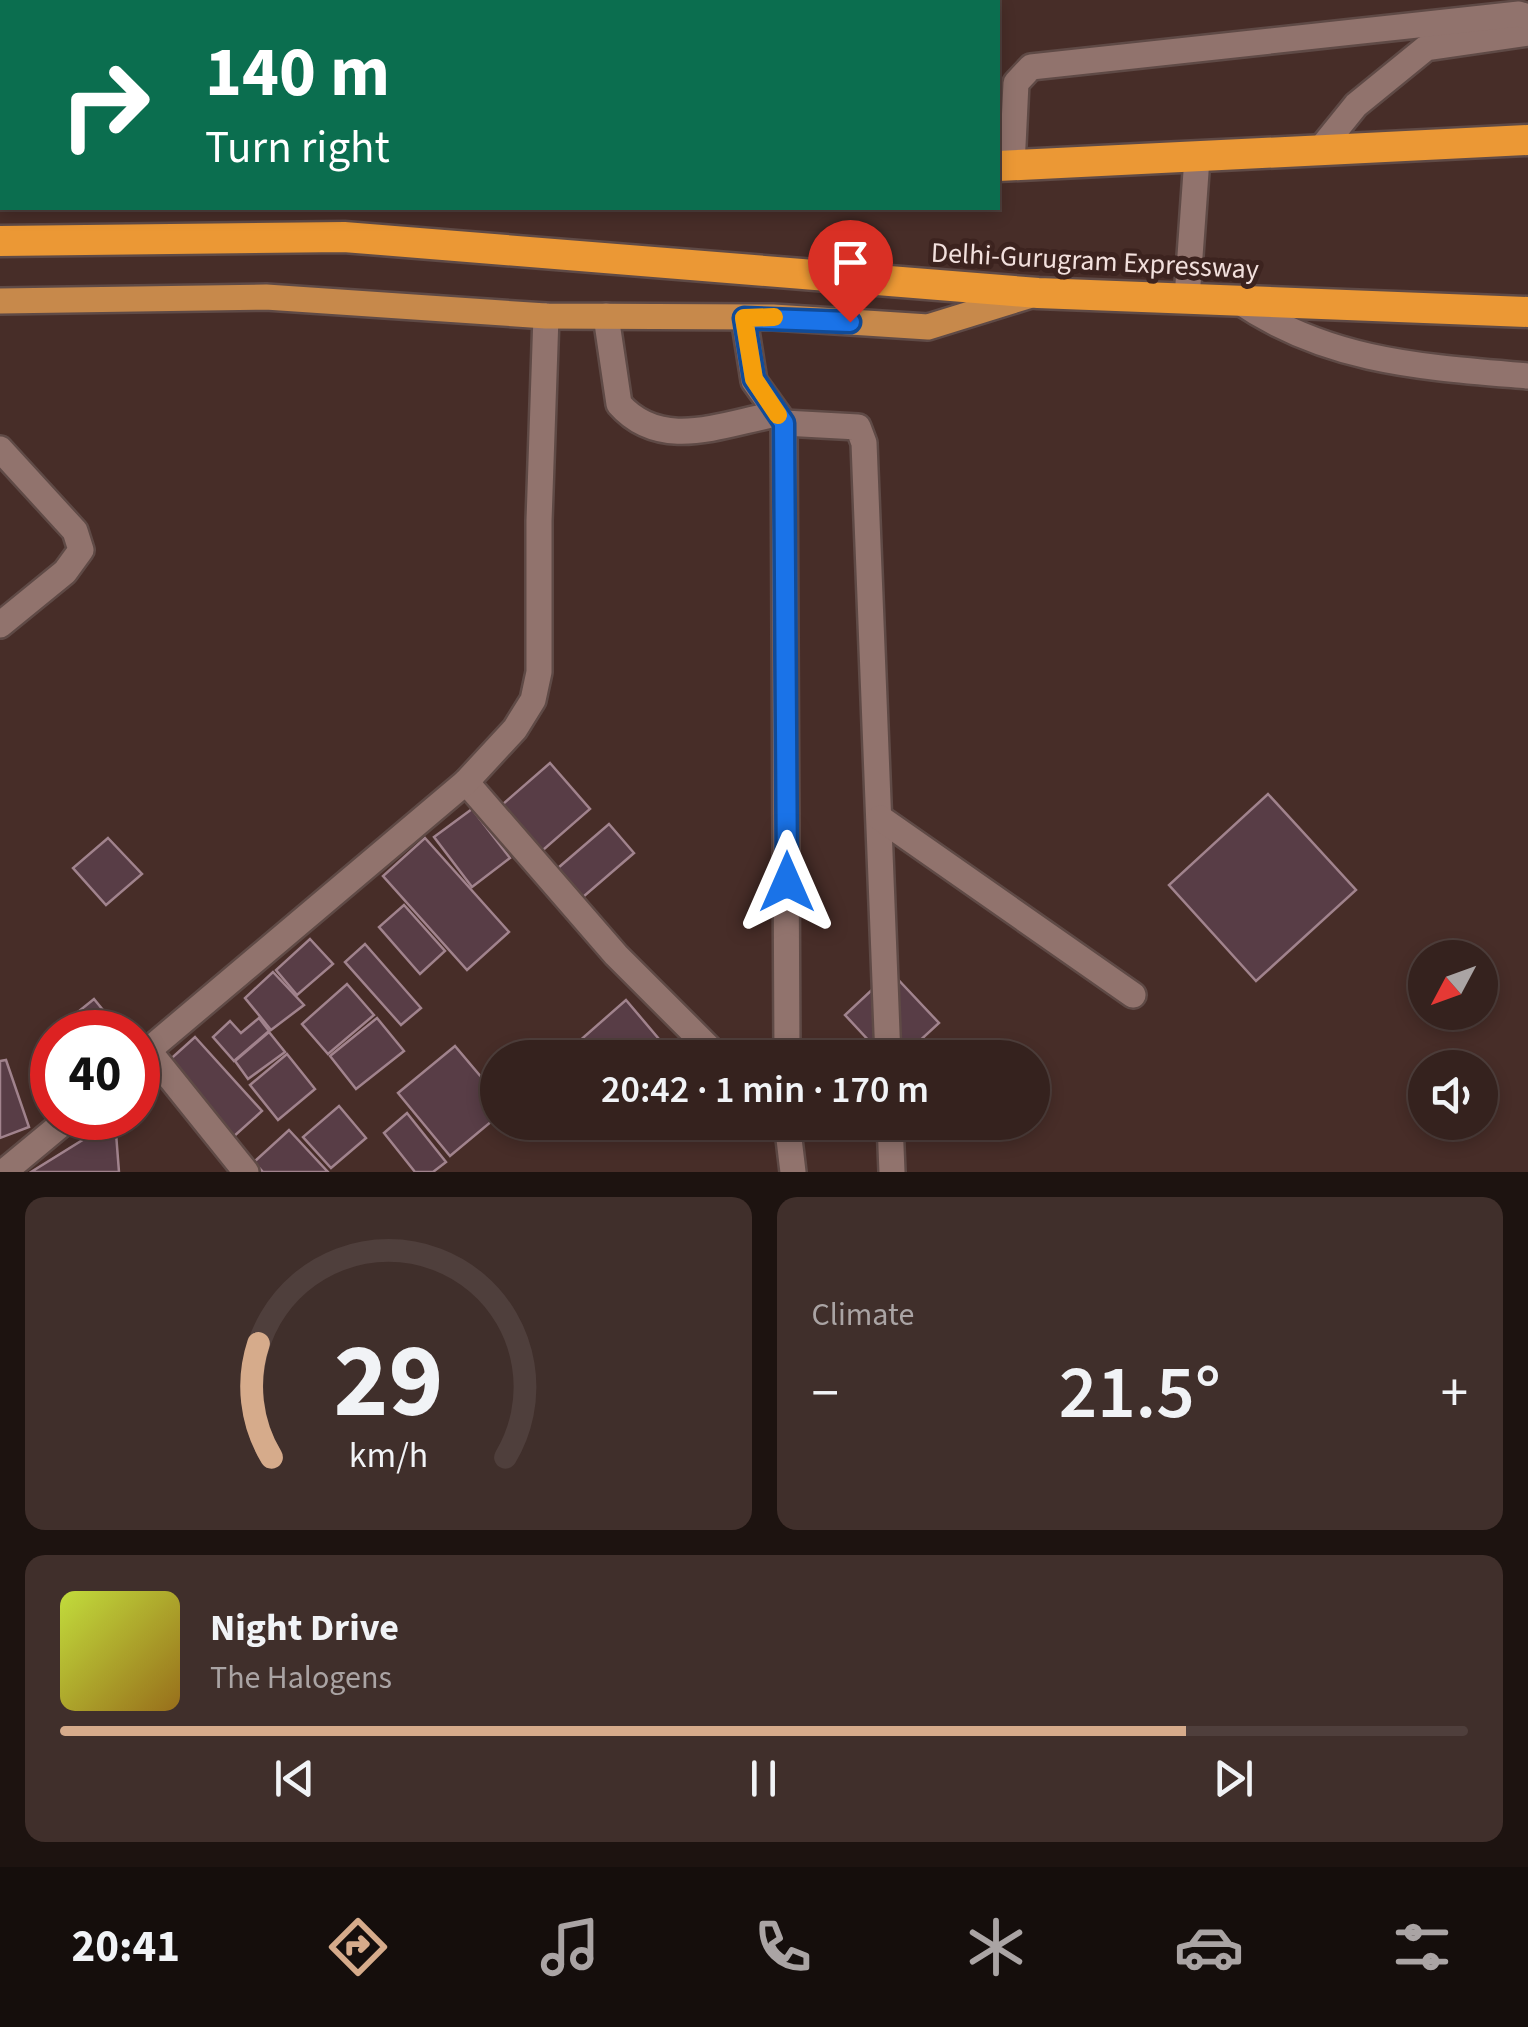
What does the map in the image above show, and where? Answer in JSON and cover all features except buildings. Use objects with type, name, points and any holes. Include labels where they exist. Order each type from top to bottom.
[{"type":"highway","points":[[1005,166],[1528,140]]},
{"type":"highway","name":"Delhi-Gurugram Expressway","points":[[0,241],[344,237],[1038,292],[1528,312]]},
{"type":"main road","points":[[0,301],[266,297],[546,316],[744,318],[928,327],[1038,292]]},
{"type":"street","points":[[1005,166],[1016,84],[1030,67],[1519,14],[1528,17]]},
{"type":"street","points":[[1318,152],[1356,105],[1426,48],[1528,33]]},
{"type":"street","points":[[1187,298],[1197,158]]},
{"type":"street","points":[[1237,300],[1279,330],[1333,349],[1436,368],[1528,376]]},
{"type":"street","points":[[160,1041],[466,782],[515,729],[533,700],[540,672],[539,520],[546,316]]},
{"type":"street","points":[[606,316],[619,404],[632,419],[652,430],[671,434],[780,418],[858,427],[864,443],[887,1040]]},
{"type":"street","points":[[744,318],[754,379],[780,418],[786,1040]]},
{"type":"street","points":[[0,448],[75,531],[81,550],[65,572],[0,625]]},
{"type":"street","points":[[466,782],[616,955],[701,1040]]},
{"type":"street","points":[[880,818],[1133,995]]},
{"type":"street","points":[[160,1074],[246,1172]]},
{"type":"street","points":[[4,1172],[42,1140]]},
{"type":"street","points":[[790,1140],[793,1172]]},
{"type":"street","points":[[886,1140],[892,1172]]},
{"type":"slow traffic","points":[[774,317],[744,318],[754,379],[778,415]]},
{"type":"route","points":[[787,882],[784,423],[754,379],[744,318],[850,322]]}]
